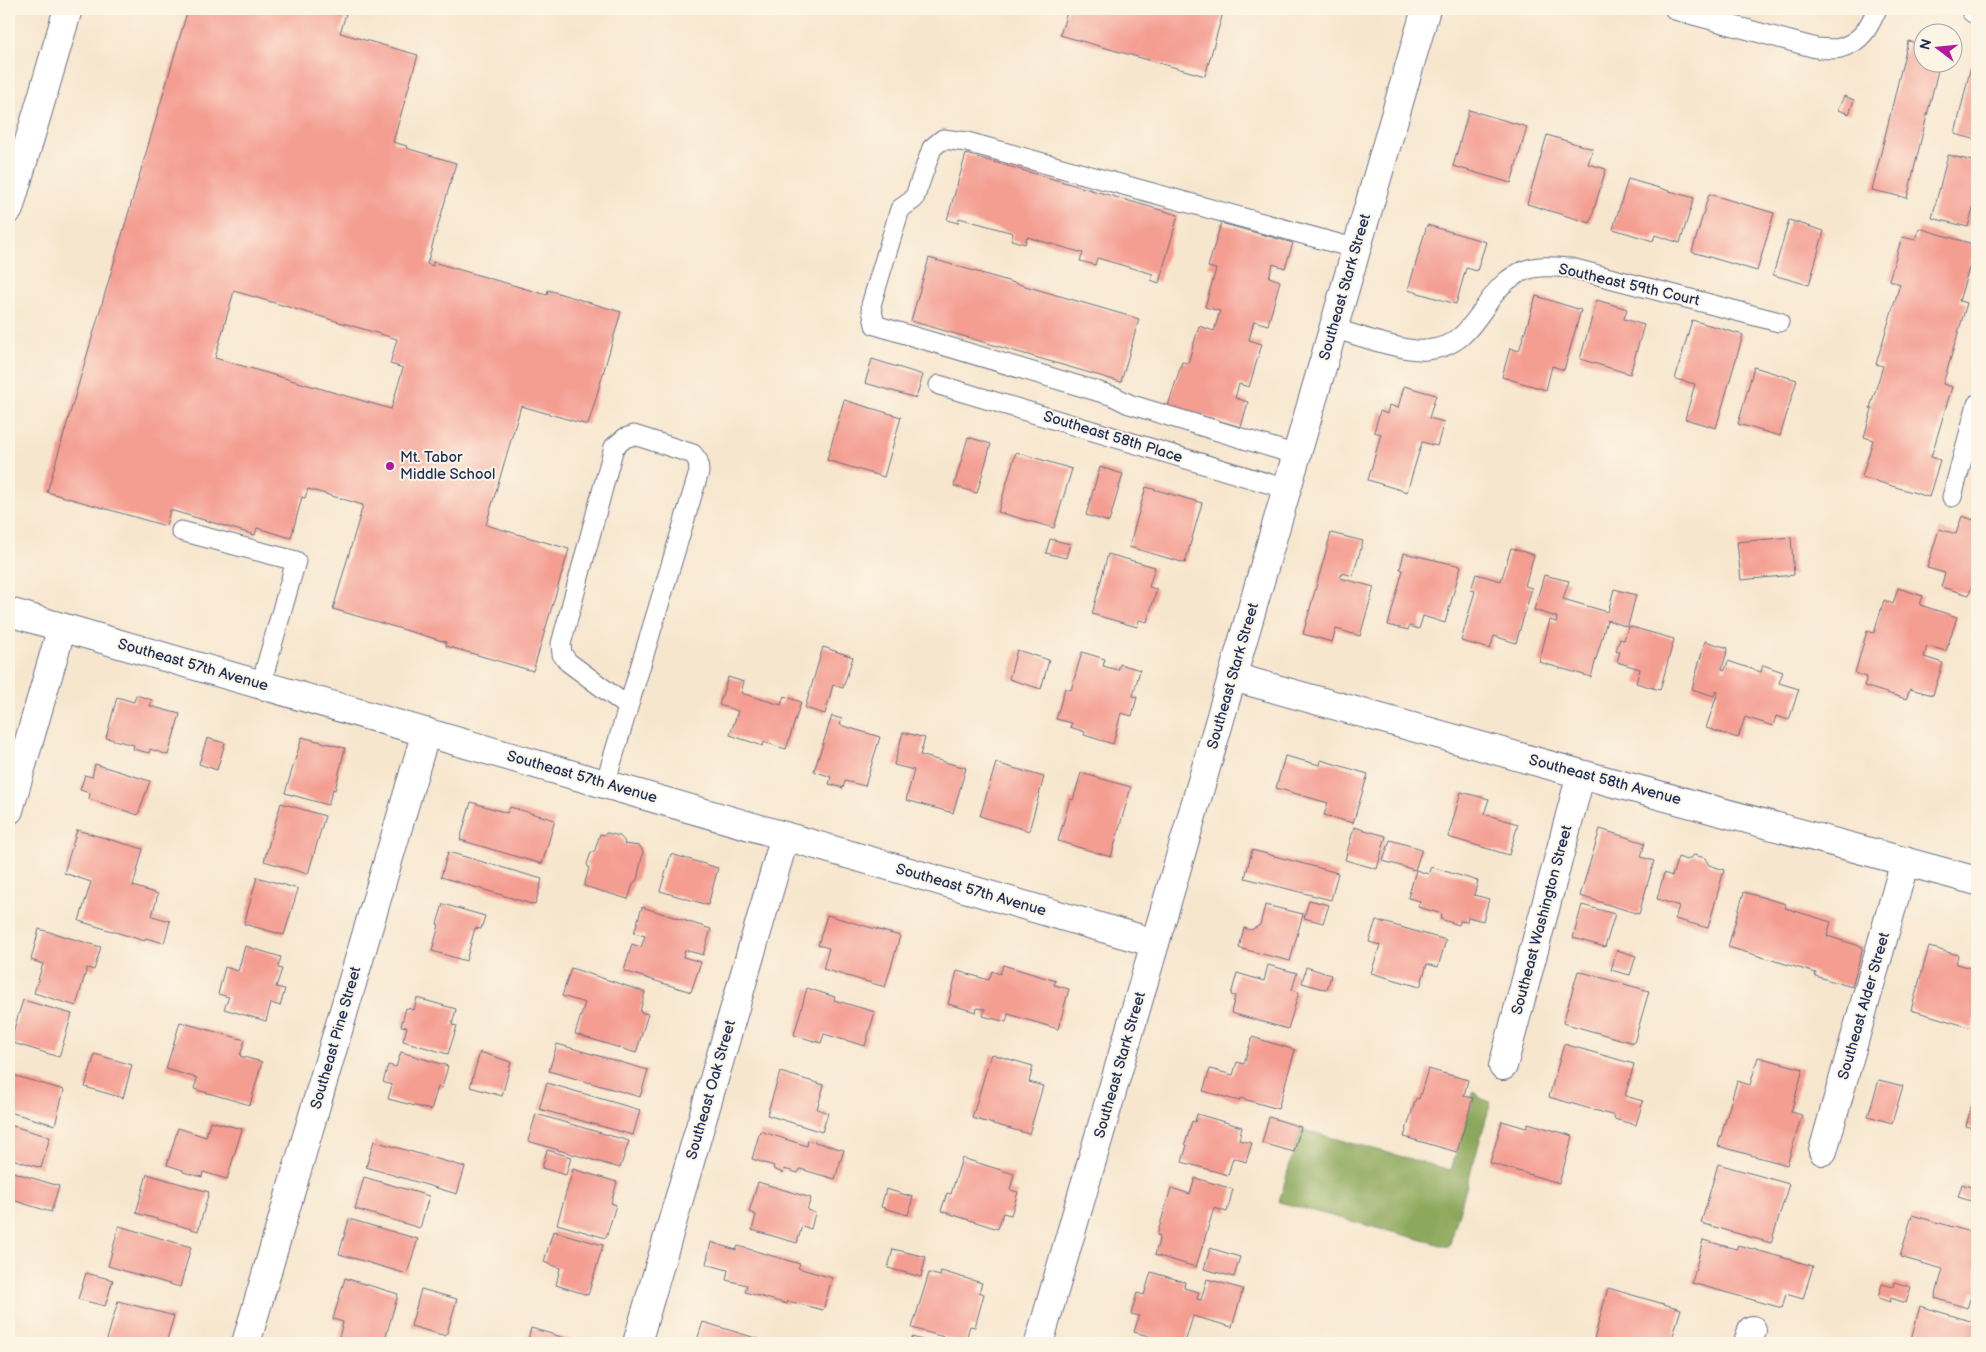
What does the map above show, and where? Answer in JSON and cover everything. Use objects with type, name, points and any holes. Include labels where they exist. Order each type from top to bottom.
[{"type":"street","points":[[9,209],[68,9]]},
{"type":"street","name":"Southeast Stark Street","points":[[1039,1343],[1426,9]]},
{"type":"street","name":"Southeast 57th Avenue","points":[[9,612],[1155,943]]},
{"type":"street","points":[[9,810],[62,627]]},
{"type":"street","name":"Southeast 58th Avenue","points":[[1233,677],[1581,774],[1977,880]]},
{"type":"street","name":"Southeast Pine Street","points":[[246,1343],[426,732]]},
{"type":"street","name":"Southeast Washington Street","points":[[1503,1066],[1581,774]]},
{"type":"street","name":"Southeast Oak Street","points":[[637,1343],[785,836]]},
{"type":"street","name":"Southeast Alder Street","points":[[1823,1151],[1904,861]]},
{"type":"lane","points":[[1675,10],[1816,48],[1840,49],[1858,40],[1868,29],[1877,9]]},
{"type":"lane","points":[[1297,455],[1129,404],[1113,396],[875,325],[871,305],[900,209],[914,199],[932,148],[943,140],[954,140],[976,145],[1357,249]]},
{"type":"lane","name":"Southeast 59th Court","points":[[1333,328],[1406,348],[1424,350],[1439,348],[1454,342],[1470,329],[1497,289],[1513,276],[1527,270],[1547,266],[1571,268],[1779,322]]},
{"type":"lane","name":"Southeast 58th Place","points":[[939,385],[1287,489]]},
{"type":"lane","points":[[1952,497],[1977,404]]},
{"type":"lane","points":[[605,784],[699,472],[698,461],[693,454],[634,435],[625,438],[614,448],[561,644],[562,654],[568,662],[627,706]]},
{"type":"lane","points":[[181,531],[296,561],[261,684]]},
{"type":"green space","points":[[1474,1091],[1482,1099],[1491,1102],[1449,1247],[1279,1202],[1300,1129],[1451,1170]]},
{"type":"building","points":[[188,9],[329,9],[346,14],[340,33],[418,55],[393,142],[407,146],[406,148],[456,163],[427,264],[433,266],[433,262],[547,295],[548,290],[621,312],[588,425],[521,406],[486,525],[569,549],[533,671],[446,646],[446,642],[333,609],[363,505],[308,489],[305,498],[302,497],[291,538],[257,528],[255,535],[170,510],[166,526],[47,492]],"holes":[[[234,291],[397,339],[390,364],[403,368],[391,409],[215,358]]]},
{"type":"building","points":[[1068,9],[1224,9],[1205,76],[1060,35]]},
{"type":"building","points":[[1908,41],[1914,42],[1914,72],[1938,72],[1907,198],[1872,190]]},
{"type":"building","points":[[1973,57],[1977,58],[1977,140],[1955,134]]},
{"type":"building","points":[[1844,96],[1854,100],[1849,114],[1838,110]]},
{"type":"building","points":[[1469,110],[1527,127],[1511,183],[1453,166]]},
{"type":"building","points":[[1547,135],[1593,149],[1588,164],[1606,169],[1590,223],[1527,204]]},
{"type":"building","points":[[966,154],[1178,215],[1159,283],[1151,280],[1153,274],[1097,258],[1095,265],[1080,261],[1083,253],[1027,237],[1025,244],[1011,240],[1013,233],[959,218],[958,223],[947,220]]},
{"type":"building","points":[[1948,155],[1977,162],[1977,192],[1968,227],[1932,218]]},
{"type":"building","points":[[1628,179],[1694,198],[1680,243],[1655,235],[1653,241],[1613,229]]},
{"type":"building","points":[[1709,194],[1774,213],[1757,271],[1692,252]]},
{"type":"building","points":[[1789,220],[1824,231],[1809,285],[1773,275]]},
{"type":"building","points":[[1221,223],[1293,243],[1285,268],[1273,264],[1269,277],[1280,281],[1268,325],[1254,321],[1249,340],[1262,344],[1249,387],[1239,384],[1235,398],[1248,402],[1241,427],[1168,406],[1182,362],[1188,363],[1199,326],[1214,331],[1220,311],[1205,307],[1216,269],[1208,267]]},
{"type":"building","points":[[1427,225],[1486,242],[1477,271],[1466,268],[1456,304],[1408,290]]},
{"type":"building","points":[[1919,228],[1976,245],[1959,301],[1967,303],[1943,384],[1952,387],[1931,457],[1940,460],[1929,497],[1862,477],[1873,440],[1864,437],[1872,409],[1870,408],[1883,366],[1876,364],[1900,284],[1889,280],[1902,237],[1916,240]]},
{"type":"building","points":[[929,258],[1139,319],[1121,382],[911,321]]},
{"type":"building","points":[[1536,296],[1581,310],[1564,370],[1552,366],[1546,390],[1502,377],[1510,348],[1519,351]]},
{"type":"building","points":[[1597,300],[1627,309],[1624,319],[1644,325],[1630,374],[1580,359]]},
{"type":"building","points":[[1692,320],[1743,335],[1716,428],[1685,419],[1695,384],[1675,379]]},
{"type":"building","points":[[872,359],[923,375],[916,398],[865,383]]},
{"type":"building","points":[[1754,367],[1797,380],[1780,436],[1738,424]]},
{"type":"building","points":[[1404,386],[1436,395],[1429,418],[1444,422],[1437,446],[1422,442],[1407,492],[1368,480],[1381,434],[1374,432],[1380,411],[1387,414],[1389,405],[1398,408]]},
{"type":"building","points":[[844,400],[901,417],[884,477],[827,460]]},
{"type":"building","points":[[968,437],[991,444],[977,493],[954,486]]},
{"type":"building","points":[[1016,452],[1072,469],[1054,528],[998,512]]},
{"type":"building","points":[[1100,467],[1123,474],[1109,522],[1086,515]]},
{"type":"building","points":[[1146,487],[1202,503],[1185,563],[1129,547]]},
{"type":"building","points":[[1962,516],[1977,521],[1977,569],[1969,595],[1941,587],[1945,573],[1927,568],[1939,529],[1956,534]]},
{"type":"building","points":[[1331,533],[1363,541],[1353,576],[1342,573],[1340,578],[1374,587],[1360,636],[1336,629],[1332,642],[1303,634]]},
{"type":"building","points":[[1791,537],[1794,575],[1741,580],[1737,542]]},
{"type":"building","points":[[1050,539],[1070,544],[1066,558],[1046,553]]},
{"type":"building","points":[[1511,548],[1534,555],[1525,586],[1532,588],[1516,643],[1494,636],[1490,649],[1461,641],[1475,591],[1471,590],[1476,574],[1501,581]]},
{"type":"building","points":[[1404,553],[1461,566],[1445,623],[1423,616],[1419,629],[1409,626],[1408,630],[1388,625],[1403,570],[1400,569]]},
{"type":"building","points":[[1108,554],[1155,567],[1149,587],[1157,589],[1147,622],[1139,620],[1137,627],[1092,614]]},
{"type":"building","points":[[1544,575],[1569,581],[1563,599],[1608,612],[1614,589],[1636,595],[1628,626],[1674,639],[1660,690],[1636,683],[1640,669],[1617,662],[1620,651],[1616,650],[1620,639],[1624,640],[1628,627],[1607,620],[1591,677],[1539,662],[1550,620],[1556,622],[1557,617],[1534,610]]},
{"type":"building","points":[[1898,588],[1923,596],[1920,605],[1957,617],[1946,651],[1927,646],[1924,657],[1943,663],[1933,695],[1910,689],[1906,699],[1864,686],[1867,677],[1855,673],[1867,631],[1874,633],[1884,600],[1893,604]]},
{"type":"building","points":[[1705,641],[1728,648],[1722,669],[1725,670],[1728,661],[1761,672],[1763,665],[1783,672],[1779,683],[1799,689],[1789,720],[1776,716],[1773,726],[1745,717],[1738,738],[1706,728],[1718,692],[1716,691],[1714,696],[1692,689]]},
{"type":"building","points":[[823,647],[853,657],[843,688],[833,685],[825,714],[805,708]]},
{"type":"building","points":[[1017,650],[1049,660],[1041,689],[1009,679]]},
{"type":"building","points":[[1082,652],[1105,659],[1103,666],[1118,670],[1120,664],[1140,670],[1133,696],[1137,697],[1132,716],[1121,713],[1113,744],[1084,735],[1085,732],[1070,727],[1072,723],[1056,719],[1065,688],[1071,690]]},
{"type":"building","points":[[728,677],[744,682],[741,693],[781,705],[784,696],[801,702],[786,749],[764,742],[763,746],[730,735],[738,711],[719,705]]},
{"type":"building","points":[[136,695],[152,700],[150,706],[180,714],[168,755],[150,749],[149,753],[133,749],[134,745],[106,738],[117,697],[134,702]]},
{"type":"building","points":[[832,716],[842,719],[840,725],[880,737],[865,786],[845,781],[843,788],[829,784],[831,777],[814,771]]},
{"type":"building","points":[[903,732],[925,738],[920,755],[966,768],[953,813],[906,800],[914,770],[894,765]]},
{"type":"building","points":[[302,737],[345,748],[335,790],[333,789],[328,805],[285,793]]},
{"type":"building","points":[[207,738],[225,743],[217,770],[199,764]]},
{"type":"building","points":[[1285,756],[1320,765],[1321,760],[1368,774],[1353,823],[1324,815],[1328,803],[1276,788]]},
{"type":"building","points":[[996,763],[1044,777],[1029,831],[980,816]]},
{"type":"building","points":[[95,764],[150,781],[138,815],[89,799],[90,793],[80,790],[85,775],[92,777]]},
{"type":"building","points":[[1081,773],[1131,787],[1111,857],[1058,841],[1070,799],[1073,800]]},
{"type":"building","points":[[1461,792],[1489,799],[1484,814],[1518,824],[1509,855],[1448,837]]},
{"type":"building","points":[[471,802],[507,813],[510,807],[555,820],[542,864],[460,840]]},
{"type":"building","points":[[281,803],[325,816],[308,874],[264,861]]},
{"type":"building","points":[[1354,827],[1386,836],[1377,869],[1345,860]]},
{"type":"building","points":[[1600,829],[1645,843],[1641,857],[1654,861],[1639,914],[1580,896]]},
{"type":"building","points":[[77,830],[143,849],[133,886],[158,894],[152,916],[170,921],[164,943],[146,938],[145,941],[79,921],[91,882],[64,873]]},
{"type":"building","points":[[607,833],[620,836],[625,842],[624,844],[640,846],[643,852],[637,880],[634,882],[628,899],[584,886],[589,868],[587,864],[591,853],[595,850],[600,834]]},
{"type":"building","points":[[1390,840],[1422,849],[1415,870],[1383,861]]},
{"type":"building","points":[[1252,850],[1338,873],[1331,900],[1245,878]]},
{"type":"building","points":[[448,852],[542,879],[535,905],[441,877]]},
{"type":"building","points":[[671,854],[718,868],[708,905],[660,891]]},
{"type":"building","points":[[1694,855],[1705,858],[1709,865],[1724,870],[1708,928],[1675,919],[1679,906],[1657,899],[1664,873],[1672,876],[1678,857],[1687,860]]},
{"type":"building","points":[[1431,867],[1478,881],[1474,895],[1489,899],[1483,921],[1468,917],[1467,922],[1460,921],[1459,925],[1440,919],[1442,914],[1418,907],[1420,901],[1408,898],[1416,870],[1428,874]]},
{"type":"building","points":[[257,877],[298,889],[284,935],[244,924]]},
{"type":"building","points":[[1744,892],[1786,904],[1785,908],[1831,922],[1827,936],[1863,947],[1852,987],[1815,976],[1816,973],[1728,947]]},
{"type":"building","points":[[1309,900],[1329,905],[1323,923],[1304,918]]},
{"type":"building","points":[[443,904],[485,916],[481,929],[475,928],[466,961],[432,951]]},
{"type":"building","points":[[1265,905],[1303,914],[1290,961],[1239,948],[1244,928],[1251,930],[1260,925]]},
{"type":"building","points":[[1582,905],[1615,914],[1605,947],[1573,938]]},
{"type":"building","points":[[642,907],[711,929],[703,955],[685,950],[683,957],[701,962],[691,992],[624,971],[632,944],[641,947],[645,936],[634,933]]},
{"type":"building","points":[[827,915],[900,936],[885,987],[823,969],[829,948],[818,945]]},
{"type":"building","points":[[1376,920],[1446,940],[1438,967],[1427,964],[1420,987],[1371,973],[1380,945],[1369,942]]},
{"type":"building","points":[[39,929],[101,947],[94,970],[87,968],[76,1006],[34,993],[43,964],[31,960]]},
{"type":"building","points":[[245,946],[281,957],[278,968],[282,969],[276,987],[285,989],[280,1006],[271,1003],[266,1021],[224,1009],[229,997],[218,994],[225,967],[238,971]]},
{"type":"building","points":[[1929,947],[1958,955],[1956,964],[1977,970],[1977,1017],[1972,1028],[1911,1010]]},
{"type":"building","points":[[1617,950],[1636,956],[1630,975],[1611,970]]},
{"type":"building","points":[[1003,965],[1056,981],[1054,985],[1069,989],[1058,1029],[1008,1014],[1006,1022],[983,1016],[985,1009],[977,1008],[976,1012],[948,1004],[957,971],[989,980],[992,971],[1000,974]]},
{"type":"building","points":[[1268,965],[1297,973],[1292,990],[1299,992],[1288,1029],[1231,1013],[1235,996],[1231,995],[1237,973],[1264,981]]},
{"type":"building","points":[[1306,967],[1331,975],[1327,990],[1302,983]]},
{"type":"building","points":[[571,968],[645,992],[640,1012],[648,1014],[636,1053],[575,1034],[585,1003],[562,996]]},
{"type":"building","points":[[1578,971],[1649,991],[1634,1043],[1563,1023]]},
{"type":"building","points":[[807,988],[835,997],[834,1000],[875,1012],[865,1046],[824,1034],[821,1043],[794,1035]]},
{"type":"building","points":[[417,998],[456,1009],[452,1025],[457,1026],[448,1054],[403,1041],[407,1027],[401,1026],[406,1008],[414,1010]]},
{"type":"building","points":[[23,1000],[72,1014],[59,1057],[10,1042]]},
{"type":"building","points":[[180,1022],[245,1040],[240,1056],[262,1062],[250,1105],[194,1089],[197,1078],[166,1069]]},
{"type":"building","points":[[1252,1037],[1295,1050],[1278,1109],[1240,1098],[1239,1101],[1203,1091],[1210,1069],[1233,1075],[1237,1062],[1244,1064]]},
{"type":"building","points":[[557,1044],[648,1070],[640,1097],[549,1071]]},
{"type":"building","points":[[1564,1044],[1634,1064],[1625,1096],[1643,1101],[1636,1125],[1614,1119],[1615,1116],[1549,1097]]},
{"type":"building","points":[[401,1052],[448,1066],[442,1088],[438,1087],[431,1110],[388,1099],[392,1085],[383,1082],[388,1065],[396,1067]]},
{"type":"building","points":[[480,1052],[511,1062],[502,1096],[470,1087]]},
{"type":"building","points":[[95,1054],[132,1065],[123,1098],[85,1087]]},
{"type":"building","points":[[991,1054],[1033,1066],[1029,1082],[1043,1086],[1029,1134],[972,1118]]},
{"type":"building","points":[[1758,1057],[1803,1069],[1791,1112],[1802,1115],[1787,1165],[1718,1146],[1737,1081],[1750,1085]]},
{"type":"building","points":[[1428,1069],[1468,1080],[1464,1096],[1473,1098],[1457,1152],[1404,1137],[1416,1098],[1419,1099]]},
{"type":"building","points":[[780,1072],[824,1085],[817,1109],[828,1113],[822,1132],[767,1115]]},
{"type":"building","points":[[9,1074],[64,1090],[55,1125],[9,1112]]},
{"type":"building","points":[[1879,1080],[1903,1086],[1892,1123],[1868,1116]]},
{"type":"building","points":[[547,1083],[640,1110],[633,1135],[539,1109]]},
{"type":"building","points":[[1973,1101],[1977,1102],[1977,1129],[1966,1126]]},
{"type":"building","points":[[536,1114],[629,1141],[620,1168],[528,1141]]},
{"type":"building","points":[[1197,1114],[1242,1127],[1239,1140],[1252,1143],[1246,1162],[1233,1158],[1228,1175],[1182,1162],[1192,1121],[1195,1122]]},
{"type":"building","points":[[1269,1117],[1301,1127],[1294,1152],[1262,1143]]},
{"type":"building","points":[[210,1121],[242,1129],[227,1179],[203,1172],[202,1177],[167,1165],[178,1128],[206,1137]]},
{"type":"building","points":[[1502,1121],[1526,1128],[1528,1123],[1573,1136],[1559,1183],[1490,1163]]},
{"type":"building","points":[[9,1125],[50,1137],[41,1168],[9,1158]]},
{"type":"building","points":[[760,1131],[807,1146],[808,1140],[844,1150],[835,1179],[800,1169],[798,1173],[784,1169],[783,1173],[773,1169],[774,1166],[752,1159]]},
{"type":"building","points":[[374,1141],[465,1167],[457,1194],[366,1167]]},
{"type":"building","points":[[547,1150],[571,1157],[566,1175],[542,1168]]},
{"type":"building","points":[[962,1158],[1014,1174],[1010,1190],[1018,1192],[1011,1215],[1003,1213],[998,1229],[941,1211],[947,1193],[951,1194]]},
{"type":"building","points":[[1718,1164],[1789,1184],[1771,1243],[1701,1223]]},
{"type":"building","points":[[1977,1167],[1977,1203],[1958,1197],[1962,1184],[1971,1187]]},
{"type":"building","points":[[573,1169],[617,1182],[611,1203],[616,1205],[606,1238],[557,1224]]},
{"type":"building","points":[[9,1171],[59,1186],[51,1212],[9,1199]]},
{"type":"building","points":[[147,1174],[209,1192],[198,1231],[136,1213]]},
{"type":"building","points":[[364,1177],[429,1196],[420,1228],[355,1209]]},
{"type":"building","points":[[1195,1178],[1233,1189],[1227,1212],[1214,1208],[1196,1267],[1155,1255],[1160,1236],[1157,1235],[1171,1188],[1190,1194]]},
{"type":"building","points":[[758,1182],[811,1198],[807,1210],[815,1213],[811,1229],[802,1226],[797,1243],[752,1230],[756,1215],[749,1212]]},
{"type":"building","points":[[886,1189],[913,1197],[908,1215],[881,1207]]},
{"type":"building","points":[[1912,1215],[1977,1234],[1977,1292],[1973,1291],[1967,1308],[1935,1298],[1943,1269],[1900,1257]]},
{"type":"building","points":[[349,1219],[418,1239],[407,1274],[339,1254]]},
{"type":"building","points":[[119,1226],[191,1247],[180,1287],[108,1266]]},
{"type":"building","points":[[553,1231],[603,1245],[588,1295],[556,1285],[560,1268],[544,1262]]},
{"type":"building","points":[[1703,1240],[1736,1249],[1738,1245],[1813,1266],[1803,1299],[1786,1294],[1782,1308],[1692,1283]]},
{"type":"building","points":[[711,1242],[736,1250],[738,1246],[800,1264],[798,1268],[832,1278],[823,1310],[788,1301],[787,1304],[745,1292],[747,1285],[726,1280],[728,1270],[706,1264]]},
{"type":"building","points":[[1210,1248],[1240,1257],[1234,1277],[1204,1269]]},
{"type":"building","points":[[893,1249],[926,1257],[921,1277],[888,1268]]},
{"type":"building","points":[[941,1271],[982,1283],[979,1292],[984,1294],[975,1327],[970,1326],[965,1343],[912,1328],[929,1273],[940,1276]]},
{"type":"building","points":[[1151,1272],[1185,1282],[1184,1288],[1199,1292],[1197,1299],[1201,1300],[1207,1279],[1243,1289],[1232,1327],[1193,1316],[1185,1343],[1173,1343],[1134,1332],[1139,1316],[1131,1314],[1137,1293],[1144,1295]]},
{"type":"building","points":[[86,1273],[113,1280],[105,1306],[78,1299]]},
{"type":"building","points":[[345,1278],[398,1294],[384,1343],[346,1343],[338,1341],[343,1322],[333,1319]]},
{"type":"building","points":[[1894,1282],[1911,1287],[1906,1303],[1891,1298],[1890,1302],[1878,1298],[1882,1284],[1893,1287]]},
{"type":"building","points":[[1608,1288],[1681,1309],[1671,1342],[1650,1336],[1648,1343],[1593,1343]]},
{"type":"building","points":[[421,1289],[457,1299],[446,1336],[411,1326]]},
{"type":"building","points":[[118,1301],[174,1316],[166,1343],[106,1343]]},
{"type":"building","points":[[1920,1306],[1977,1323],[1977,1343],[1910,1343]]},
{"type":"building","points":[[703,1322],[772,1343],[696,1343]]},
{"type":"building","points":[[531,1328],[582,1343],[527,1343]]},
{"type":"building","points":[[912,1337],[933,1343],[910,1343]]},
{"type":"place","name":"Mt. Tabor Middle School","points":[[390,466]]}]
